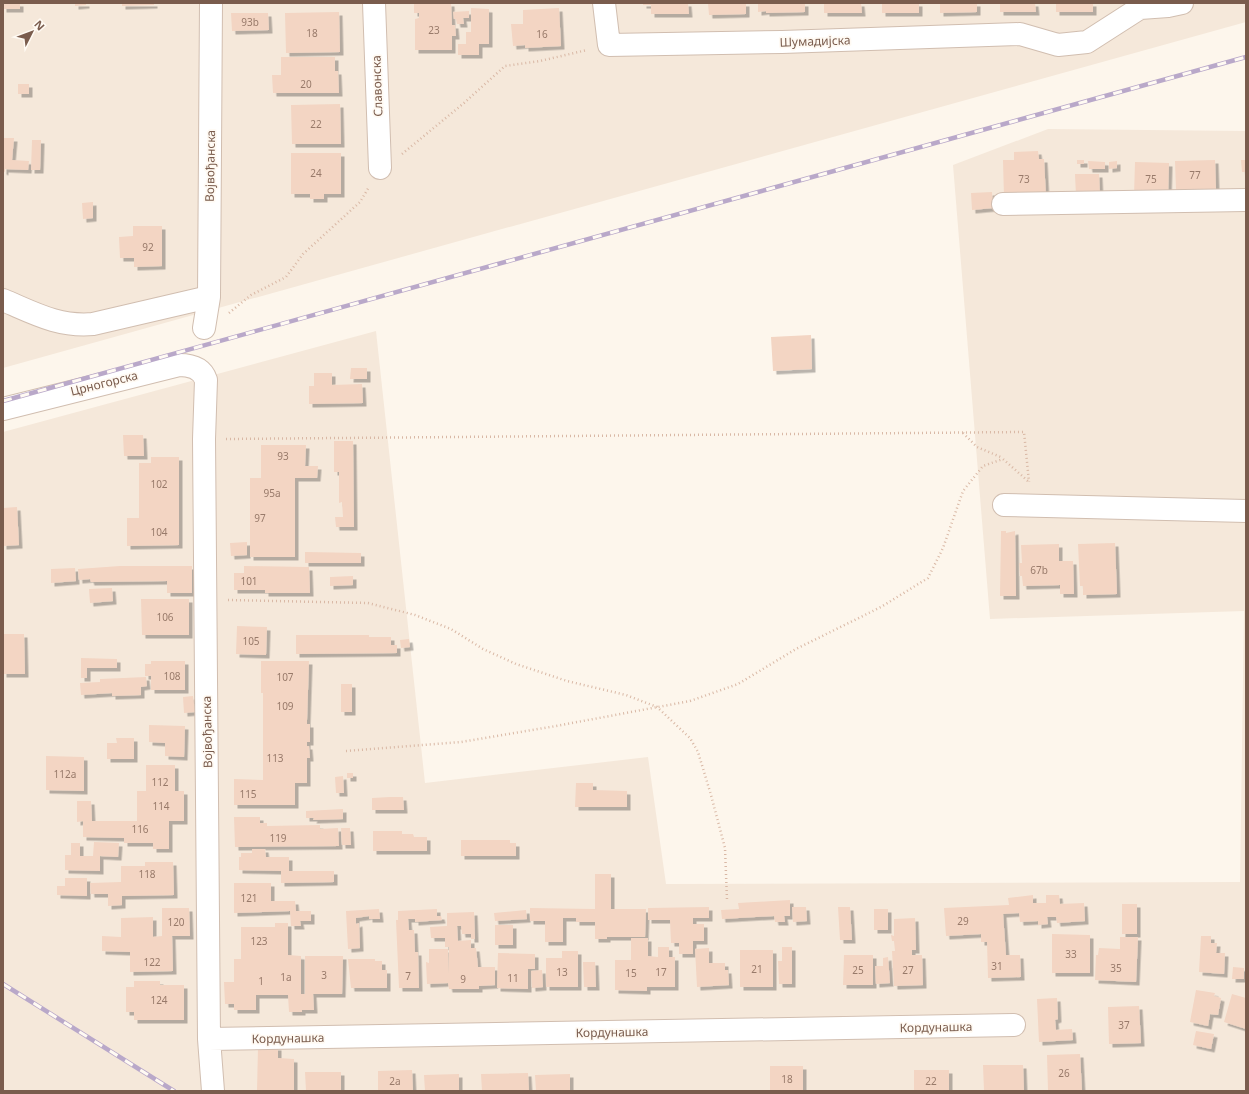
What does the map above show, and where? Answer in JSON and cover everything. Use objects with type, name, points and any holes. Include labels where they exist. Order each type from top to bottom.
[{"type":"street","name":"Војвођанска","points":[[204,328],[209,297],[211,3]]},
{"type":"street","name":"Славонска","points":[[374,3],[380,168]]},
{"type":"street","name":"Шумадијска","points":[[604,3],[609,45],[782,42],[1020,34],[1058,45],[1087,42],[1143,6]]},
{"type":"street","points":[[1143,6],[1168,6],[1182,3]]},
{"type":"street","points":[[1004,204],[1246,200]]},
{"type":"street","points":[[3,300],[56,322],[76,325],[93,324],[209,297]]},
{"type":"street","name":"Црногорска","points":[[3,409],[179,365],[195,368],[204,374]]},
{"type":"street","name":"Војвођанска","points":[[204,374],[206,380],[204,439],[209,1039],[214,1091]]},
{"type":"street","points":[[1004,505],[1246,511]]},
{"type":"street","name":"Кордунашка","points":[[209,1039],[1014,1026]]},
{"type":"path","points":[[204,439],[1024,432],[1029,482],[1038,506]]},
{"type":"path","points":[[963,433],[977,446],[1003,459],[1029,482]]},
{"type":"path","points":[[346,751],[461,742],[690,701],[738,684],[796,649],[881,607],[928,578],[943,548],[963,491],[983,466],[1003,459]]},
{"type":"path","points":[[205,600],[368,603],[415,615],[451,629],[483,649],[516,664],[567,681],[626,695],[657,707],[690,738],[698,752],[725,848],[727,900]]},
{"type":"shaded area","points":[[3,3],[1246,3],[1246,22],[3,368]]},
{"type":"shaded area","points":[[1048,129],[1246,131],[1246,1091],[3,1091],[3,432],[376,331],[425,783],[648,757],[666,884],[1240,882],[1244,611],[990,619],[953,165]]},
{"type":"building","points":[[3,3],[20,3],[20,9],[3,9]]},
{"type":"building","points":[[75,3],[86,3],[86,5],[75,6]]},
{"type":"building","points":[[122,3],[154,3],[154,5],[122,6]]},
{"type":"building","points":[[414,3],[451,3],[452,25],[455,25],[456,36],[452,36],[452,50],[415,50],[415,19],[419,18],[419,13],[414,13]]},
{"type":"building","points":[[643,3],[688,3],[689,14],[651,14],[651,5],[643,5]]},
{"type":"building","points":[[708,3],[746,3],[746,14],[709,15]]},
{"type":"building","points":[[758,3],[805,3],[805,12],[758,12]]},
{"type":"building","points":[[824,3],[861,3],[862,13],[824,13]]},
{"type":"building","points":[[882,3],[919,3],[919,13],[882,13]]},
{"type":"building","points":[[940,3],[977,3],[977,12],[940,13]]},
{"type":"building","points":[[1000,3],[1035,3],[1036,12],[1000,12]]},
{"type":"building","points":[[1056,3],[1093,3],[1093,12],[1056,12]]},
{"type":"building","points":[[471,8],[489,9],[489,44],[479,44],[479,55],[458,55],[458,44],[466,44],[466,32],[471,32]]},
{"type":"building","points":[[559,8],[561,46],[525,48],[525,45],[513,46],[511,24],[523,24],[523,10]]},
{"type":"building","points":[[469,11],[469,18],[463,18],[464,24],[457,24],[456,19],[454,19],[453,12]]},
{"type":"building","points":[[339,12],[340,52],[286,53],[285,13]]},
{"type":"building","points":[[231,13],[268,13],[269,30],[232,31]]},
{"type":"building","points":[[281,57],[335,57],[335,71],[338,71],[339,93],[273,93],[272,75],[281,75]]},
{"type":"building","points":[[18,84],[29,84],[29,94],[18,94]]},
{"type":"building","points":[[340,104],[341,144],[292,144],[291,105]]},
{"type":"building","points":[[3,138],[14,138],[12,160],[29,161],[28,170],[5,169],[5,172],[3,171]]},
{"type":"building","points":[[32,140],[41,140],[40,170],[31,170]]},
{"type":"building","points":[[1038,151],[1039,159],[1044,159],[1046,197],[1004,198],[1003,160],[1014,160],[1014,152]]},
{"type":"building","points":[[291,153],[341,153],[341,194],[324,194],[324,199],[310,199],[310,194],[291,194]]},
{"type":"building","points":[[1077,160],[1084,160],[1084,164],[1077,164]]},
{"type":"building","points":[[1215,160],[1216,189],[1176,190],[1175,161]]},
{"type":"building","points":[[1241,160],[1246,160],[1246,172],[1242,172]]},
{"type":"building","points":[[1088,161],[1105,162],[1105,169],[1089,169]]},
{"type":"building","points":[[1117,161],[1117,168],[1109,169],[1109,162]]},
{"type":"building","points":[[1135,162],[1169,163],[1168,196],[1134,196]]},
{"type":"building","points":[[1075,174],[1099,174],[1100,196],[1076,196]]},
{"type":"building","points":[[992,192],[993,208],[972,210],[971,193]]},
{"type":"building","points":[[93,202],[93,218],[83,219],[82,203]]},
{"type":"building","points":[[133,226],[162,226],[162,266],[134,267],[134,258],[120,258],[119,237],[133,236]]},
{"type":"building","points":[[811,335],[812,369],[773,371],[771,337]]},
{"type":"building","points":[[351,368],[367,368],[367,379],[350,379]]},
{"type":"building","points":[[314,373],[332,373],[332,385],[362,384],[363,403],[309,404],[309,386],[314,386]]},
{"type":"building","points":[[123,435],[143,435],[144,456],[124,456]]},
{"type":"building","points":[[334,441],[353,441],[354,527],[336,527],[335,517],[343,517],[342,502],[339,503],[339,472],[334,472]]},
{"type":"building","points":[[261,445],[306,445],[305,466],[318,466],[317,478],[295,478],[295,557],[250,557],[250,478],[261,478]]},
{"type":"building","points":[[151,457],[179,457],[179,545],[127,546],[127,518],[139,518],[139,463],[151,463]]},
{"type":"building","points":[[17,507],[19,545],[3,546],[3,508]]},
{"type":"building","points":[[1001,531],[1006,531],[1006,533],[1015,531],[1016,596],[1000,596]]},
{"type":"building","points":[[247,542],[247,555],[231,556],[230,543]]},
{"type":"building","points":[[1115,543],[1117,594],[1083,595],[1083,586],[1080,586],[1078,544]]},
{"type":"building","points":[[1059,544],[1059,561],[1073,561],[1074,594],[1060,594],[1060,585],[1023,586],[1022,576],[1020,576],[1019,563],[1022,563],[1021,545]]},
{"type":"building","points":[[305,552],[361,553],[361,563],[305,563]]},
{"type":"building","points":[[120,566],[192,566],[192,593],[167,593],[167,581],[91,582],[90,579],[79,580],[78,569]]},
{"type":"building","points":[[244,566],[309,567],[310,593],[265,593],[265,590],[234,590],[234,573],[244,573]]},
{"type":"building","points":[[75,568],[76,581],[51,583],[51,569]]},
{"type":"building","points":[[353,576],[353,585],[330,586],[330,577]]},
{"type":"building","points":[[112,588],[113,601],[90,603],[89,589]]},
{"type":"building","points":[[141,599],[189,599],[189,635],[142,635]]},
{"type":"building","points":[[237,626],[267,627],[266,655],[236,654]]},
{"type":"building","points":[[3,634],[24,634],[25,674],[3,674]]},
{"type":"building","points":[[296,635],[369,635],[369,637],[391,637],[391,645],[397,645],[397,653],[296,654]]},
{"type":"building","points":[[409,639],[410,647],[401,648],[400,640]]},
{"type":"building","points":[[81,658],[117,659],[117,668],[87,668],[87,678],[81,678]]},
{"type":"building","points":[[151,661],[185,661],[185,690],[151,690],[151,676],[145,676],[145,664],[151,664]]},
{"type":"building","points":[[261,661],[309,661],[307,724],[310,724],[310,742],[307,742],[307,746],[309,746],[310,758],[307,758],[307,783],[295,783],[295,805],[234,805],[234,779],[263,780],[263,693],[261,693]]},
{"type":"building","points":[[146,677],[147,686],[141,687],[141,695],[112,696],[112,693],[81,695],[80,683],[100,682],[100,679]]},
{"type":"building","points":[[341,684],[352,684],[352,712],[341,712]]},
{"type":"building","points":[[193,696],[195,712],[184,713],[183,697]]},
{"type":"building","points":[[149,725],[185,726],[184,757],[165,756],[165,743],[149,742]]},
{"type":"building","points":[[116,738],[134,738],[134,759],[107,759],[107,743],[117,743]]},
{"type":"building","points":[[46,756],[84,757],[84,791],[46,790]]},
{"type":"building","points":[[146,765],[175,765],[175,791],[184,791],[184,821],[169,821],[169,849],[153,849],[153,843],[124,843],[124,838],[83,837],[83,821],[77,822],[77,801],[91,801],[92,821],[137,821],[137,791],[146,791]]},
{"type":"building","points":[[347,773],[353,773],[353,778],[347,778]]},
{"type":"building","points":[[343,776],[344,793],[336,793],[335,777]]},
{"type":"building","points":[[576,783],[593,783],[593,790],[627,791],[627,807],[575,807]]},
{"type":"building","points":[[403,797],[404,810],[372,810],[372,798]]},
{"type":"building","points":[[343,809],[343,819],[313,820],[314,818],[306,818],[306,811]]},
{"type":"building","points":[[234,817],[260,817],[260,823],[267,823],[267,826],[320,825],[320,829],[338,828],[339,846],[235,847]]},
{"type":"building","points":[[341,828],[350,828],[351,845],[342,845]]},
{"type":"building","points":[[373,831],[402,831],[402,834],[413,834],[414,837],[427,837],[427,851],[373,851]]},
{"type":"building","points":[[461,840],[510,840],[510,843],[516,843],[516,856],[461,856]]},
{"type":"building","points":[[94,842],[119,843],[118,857],[100,856],[100,871],[65,870],[65,855],[71,855],[71,843],[80,843],[80,856],[93,856]]},
{"type":"building","points":[[252,849],[265,849],[266,857],[289,857],[289,871],[334,871],[334,882],[281,883],[281,871],[239,870],[239,857],[241,857],[241,853],[252,853]]},
{"type":"building","points":[[145,862],[173,862],[174,895],[122,896],[122,905],[108,906],[108,894],[91,894],[90,883],[121,882],[121,866],[145,866]]},
{"type":"building","points":[[595,874],[611,874],[611,909],[646,909],[645,937],[607,937],[607,939],[595,939],[595,922],[576,922],[576,918],[563,918],[563,942],[545,942],[545,921],[530,921],[530,908],[595,909]]},
{"type":"building","points":[[65,878],[87,878],[87,896],[57,895],[57,886],[65,886]]},
{"type":"building","points":[[234,883],[271,883],[271,901],[295,901],[296,911],[311,911],[311,921],[300,921],[301,926],[291,926],[290,911],[234,913]]},
{"type":"building","points":[[1033,895],[1033,903],[1046,903],[1046,895],[1059,895],[1060,904],[1084,903],[1085,921],[1057,923],[1056,917],[1047,917],[1048,924],[1038,925],[1038,921],[1020,922],[1019,913],[1003,914],[1006,955],[1020,955],[1021,977],[988,978],[987,942],[981,942],[981,934],[946,936],[944,908],[1009,905],[1008,898]]},
{"type":"building","points":[[790,900],[790,916],[784,916],[785,922],[775,922],[774,916],[722,919],[721,910],[739,909],[738,903]]},
{"type":"building","points":[[1122,904],[1137,904],[1137,934],[1122,934]]},
{"type":"building","points":[[709,907],[709,918],[693,918],[693,924],[704,924],[704,941],[693,941],[693,954],[679,954],[679,943],[671,943],[670,920],[648,920],[648,908]]},
{"type":"building","points":[[792,907],[806,907],[807,921],[793,922]]},
{"type":"building","points":[[838,907],[850,907],[852,940],[840,940]]},
{"type":"building","points":[[162,908],[189,908],[190,936],[172,936],[173,971],[130,972],[130,952],[102,951],[102,936],[121,937],[121,918],[153,917],[153,937],[162,936]]},
{"type":"building","points":[[379,909],[380,919],[369,919],[369,916],[356,918],[356,924],[359,923],[360,948],[348,949],[346,911]]},
{"type":"building","points":[[437,909],[437,916],[441,916],[442,920],[415,922],[415,919],[408,919],[409,930],[414,930],[415,952],[418,952],[419,988],[399,988],[396,920],[398,920],[398,911]]},
{"type":"building","points":[[874,909],[888,909],[888,930],[874,930]]},
{"type":"building","points":[[526,910],[527,919],[495,921],[494,913]]},
{"type":"building","points":[[474,912],[475,939],[471,939],[471,934],[462,934],[461,926],[457,926],[458,941],[471,940],[471,948],[476,948],[478,967],[495,967],[495,985],[479,986],[479,989],[449,989],[448,983],[427,984],[426,962],[429,963],[429,949],[448,949],[449,974],[449,947],[445,947],[445,938],[431,938],[430,927],[447,926],[447,913]]},
{"type":"building","points":[[915,918],[916,950],[912,950],[912,955],[922,955],[923,985],[894,986],[892,951],[895,951],[894,941],[892,941],[891,935],[894,936],[894,919]]},
{"type":"building","points":[[275,923],[288,923],[288,955],[301,956],[301,994],[305,994],[305,956],[343,956],[342,994],[313,994],[314,1010],[302,1010],[302,1012],[289,1012],[288,995],[256,995],[256,1010],[234,1010],[234,1004],[225,1004],[224,982],[234,982],[234,959],[241,959],[241,927],[275,927]]},
{"type":"building","points":[[495,925],[513,925],[513,945],[495,945]]},
{"type":"building","points":[[1052,934],[1090,935],[1090,973],[1052,973]]},
{"type":"building","points":[[1201,936],[1211,936],[1211,943],[1217,943],[1216,953],[1225,953],[1224,974],[1199,972]]},
{"type":"building","points":[[1120,937],[1138,937],[1136,982],[1095,980],[1096,955],[1098,955],[1099,948],[1120,949]]},
{"type":"building","points":[[631,938],[648,938],[648,956],[658,957],[658,947],[669,947],[669,957],[675,957],[675,987],[647,987],[647,991],[615,990],[615,960],[631,960]]},
{"type":"building","points":[[782,947],[792,947],[792,984],[779,984],[778,961],[782,961]]},
{"type":"building","points":[[709,948],[709,963],[725,963],[725,970],[728,970],[729,985],[697,987],[695,949]]},
{"type":"building","points":[[740,950],[773,950],[773,987],[740,987]]},
{"type":"building","points":[[562,951],[578,951],[578,987],[546,987],[546,958],[562,958]]},
{"type":"building","points":[[498,953],[535,954],[535,969],[528,969],[528,989],[497,988]]},
{"type":"building","points":[[844,955],[873,955],[873,985],[843,985]]},
{"type":"building","points":[[888,957],[890,983],[876,984],[875,966],[883,966],[883,958]]},
{"type":"building","points":[[348,959],[375,959],[375,961],[382,961],[382,970],[387,970],[387,988],[351,988]]},
{"type":"building","points":[[583,962],[595,962],[596,987],[584,987]]},
{"type":"building","points":[[1233,967],[1244,968],[1244,979],[1232,979]]},
{"type":"building","points":[[542,970],[543,987],[532,988],[531,971]]},
{"type":"building","points":[[134,981],[160,981],[160,985],[184,985],[184,1020],[134,1020],[134,1012],[126,1012],[126,987],[134,987]]},
{"type":"building","points":[[1196,990],[1215,993],[1214,996],[1221,998],[1218,1015],[1210,1014],[1208,1026],[1190,1022]]},
{"type":"building","points":[[1232,994],[1246,998],[1246,1029],[1224,1022]]},
{"type":"building","points":[[1057,998],[1058,1019],[1055,1020],[1056,1030],[1072,1029],[1073,1040],[1039,1042],[1037,999]]},
{"type":"building","points":[[1139,1006],[1141,1043],[1109,1044],[1108,1007]]},
{"type":"building","points":[[1196,1031],[1214,1034],[1211,1049],[1193,1045]]},
{"type":"building","points":[[258,1047],[278,1047],[278,1058],[294,1059],[294,1091],[257,1091]]},
{"type":"building","points":[[1080,1054],[1082,1091],[1048,1091],[1047,1055]]},
{"type":"building","points":[[983,1065],[1023,1065],[1024,1091],[984,1091]]},
{"type":"building","points":[[770,1066],[803,1066],[803,1091],[770,1091]]},
{"type":"building","points":[[412,1070],[413,1091],[378,1091],[378,1071]]},
{"type":"building","points":[[914,1070],[949,1070],[949,1091],[914,1091]]},
{"type":"building","points":[[305,1072],[341,1072],[341,1091],[306,1091]]},
{"type":"building","points":[[528,1073],[529,1091],[482,1091],[481,1074]]},
{"type":"building","points":[[459,1074],[459,1091],[425,1091],[424,1075]]},
{"type":"building","points":[[570,1074],[570,1091],[536,1091],[535,1075]]},
{"type":"railway","points":[[3,401],[1246,57]]},
{"type":"railway","points":[[3,984],[174,1091]]}]
